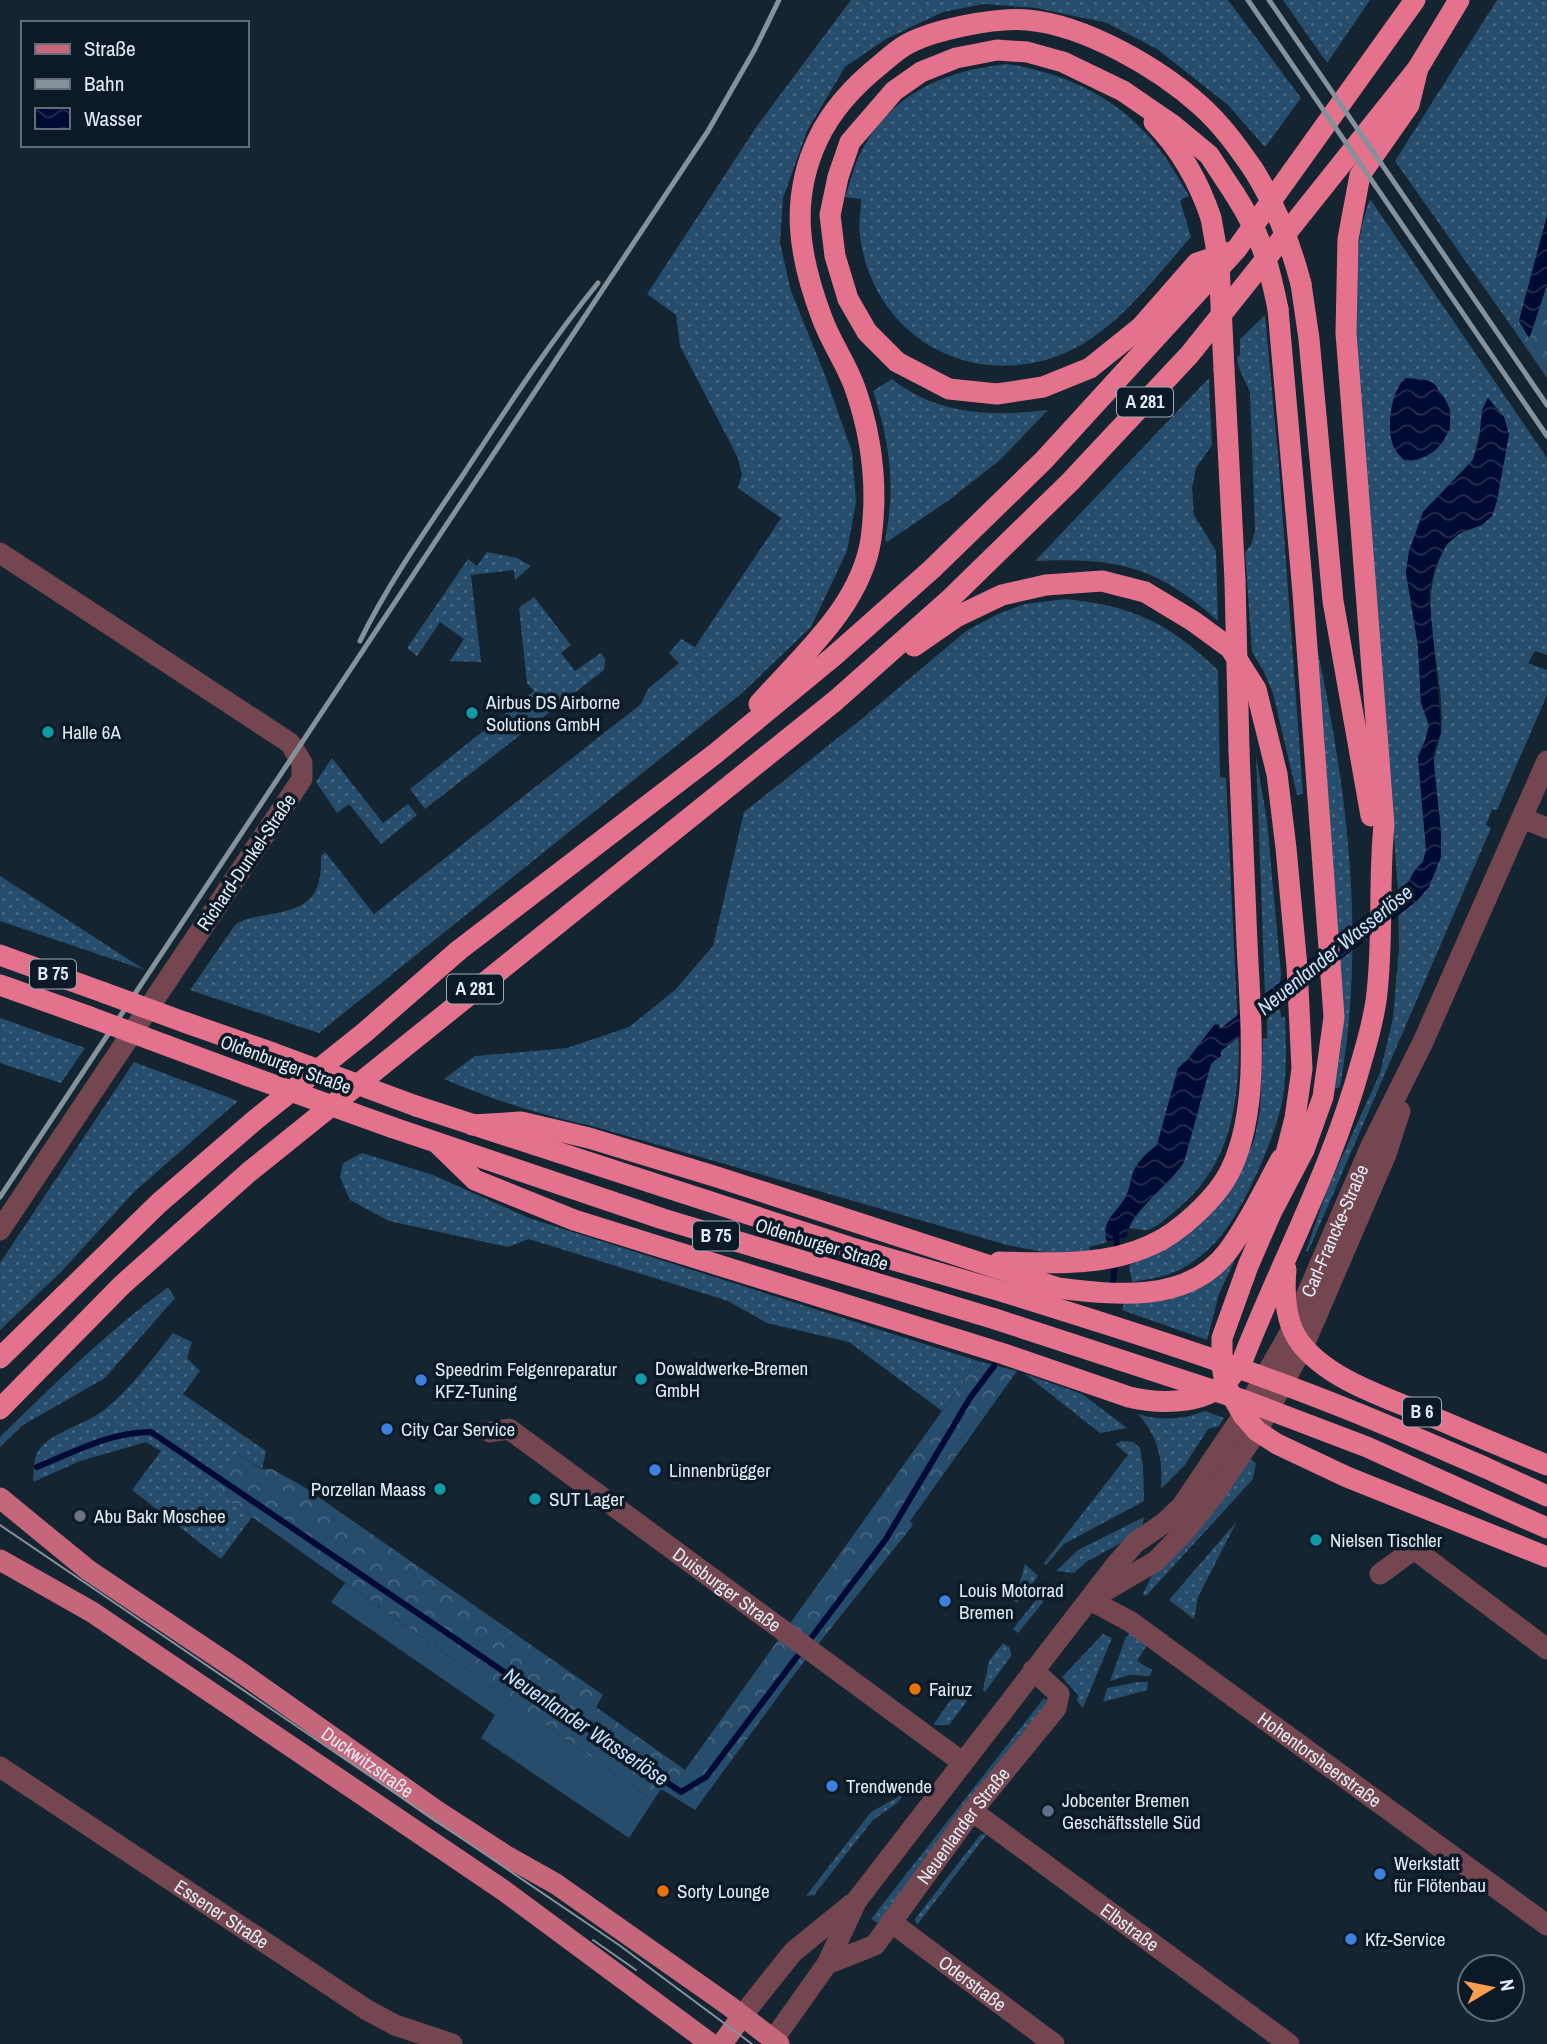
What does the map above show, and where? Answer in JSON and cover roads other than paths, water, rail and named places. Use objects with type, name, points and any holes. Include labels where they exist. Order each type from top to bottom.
[{"type":"highway","name":"A 281","points":[[0,1358],[159,1203],[255,1120],[364,1032],[459,950],[716,753],[834,656],[942,560],[1044,460],[1236,250],[1415,0]]},
{"type":"highway","name":"A 281","points":[[0,1409],[122,1285],[249,1172],[835,701],[981,569],[1070,482],[1190,355],[1418,68],[1459,0]]},
{"type":"highway","points":[[716,753],[840,612],[860,581],[870,543],[876,491],[869,440],[856,390],[822,319],[804,262],[798,218],[805,172],[818,137],[843,100],[870,73],[905,45],[948,29],[991,21],[1027,20],[1066,29],[1135,58],[1200,105],[1229,135],[1253,169],[1270,195],[1282,223],[1301,284],[1309,339],[1333,601],[1380,863]]},
{"type":"highway","points":[[1236,250],[1197,263],[1141,327],[1090,368],[1043,387],[997,394],[949,389],[897,362],[867,332],[848,299],[835,256],[830,215],[838,177],[850,142],[894,91],[921,72],[956,58],[997,50],[1027,52],[1063,62],[1123,91],[1174,126],[1209,155],[1254,223],[1263,245],[1278,309],[1303,593],[1334,1017],[1323,1097],[1304,1150],[1271,1213],[1238,1290],[1222,1338],[1225,1384],[1250,1423],[1278,1444],[1347,1478],[1547,1557]]},
{"type":"highway","points":[[438,1144],[475,1180],[574,1220],[1004,1354],[1129,1397],[1168,1403],[1192,1398],[1225,1384],[1243,1359],[1336,1140],[1353,1092],[1376,1001],[1380,863],[1384,825],[1346,333],[1346,278],[1348,239],[1360,175],[1409,105],[1418,68]]},
{"type":"highway","points":[[977,1261],[1066,1263],[1127,1255],[1153,1245],[1179,1229],[1201,1209],[1231,1170],[1248,1116],[1250,1001],[1235,580],[1219,263],[1211,218],[1202,192],[1186,161],[1166,134],[1123,91]]},
{"type":"highway","points":[[835,701],[956,617],[1002,594],[1046,584],[1102,581],[1145,592],[1193,621],[1230,648],[1256,689],[1277,774],[1297,967],[1302,1069],[1288,1146],[1271,1213]]},
{"type":"highway","name":"Oldenburger Straße","points":[[0,955],[472,1125],[849,1247],[1110,1325],[1255,1374],[1356,1412],[1547,1496]]},
{"type":"highway","name":"Oldenburger Straße","points":[[0,985],[438,1144],[675,1223],[1114,1356],[1246,1401],[1367,1447],[1547,1528]]},
{"type":"highway","points":[[472,1125],[521,1122],[589,1138],[1058,1288],[1150,1293],[1183,1284],[1206,1271],[1227,1253],[1288,1146]]},
{"type":"highway","name":"B 6","points":[[1287,1255],[1284,1292],[1292,1329],[1303,1347],[1316,1360],[1361,1387],[1547,1465]]},
{"type":"main road","name":"Duckwitzstraße","points":[[0,1498],[88,1570],[243,1674],[437,1811],[556,1884],[742,2016],[774,2042]]},
{"type":"main road","name":"Duckwitzstraße","points":[[0,1560],[92,1612],[503,1890],[711,2044]]},
{"type":"main road","name":"Neuenlander Straße","points":[[722,2044],[742,2016]]},
{"type":"street","name":"Richard-Dunkel-Straße","points":[[0,553],[290,743],[302,763],[302,779],[0,1230]]},
{"type":"street","name":"Carl-Francke-Straße","points":[[1250,1423],[1371,1146],[1423,1042],[1547,761]]},
{"type":"street","points":[[1522,818],[1547,828]]},
{"type":"street","name":"Carl-Francke-Straße","points":[[1303,1347],[1386,1154],[1423,1042]]},
{"type":"street","name":"Neuenlander Straße","points":[[774,2042],[827,1964],[857,1900],[962,1762],[1135,1543],[1164,1523],[1181,1507],[1250,1423],[1303,1347]]},
{"type":"street","name":"Duisburger Straße","points":[[490,1432],[509,1429],[962,1762]]},
{"type":"street","points":[[1380,1574],[1414,1549],[1547,1649]]},
{"type":"street","name":"Hohentorsheerstraße","points":[[1090,1600],[1132,1622],[1547,1925]]},
{"type":"street","name":"Neuenlander Straße","points":[[827,1964],[875,1945],[972,1811],[1056,1707],[1059,1695],[1033,1670]]},
{"type":"street","name":"Essener Straße","points":[[0,1767],[367,2010],[395,2025],[452,2044]]},
{"type":"street","name":"Elbstraße","points":[[972,1811],[1289,2044]]},
{"type":"street","name":"Neuenlander Straße","points":[[742,2016],[793,1952],[857,1900]]},
{"type":"street","name":"Oderstraße","points":[[891,1922],[1054,2044]]},
{"type":"water","points":[[1547,216],[1547,285],[1529,338],[1519,321]]},
{"type":"water","points":[[1406,378],[1424,379],[1434,384],[1449,407],[1450,419],[1449,430],[1437,448],[1428,455],[1405,461],[1393,445],[1390,427],[1394,399]]},
{"type":"water","points":[[1488,398],[1504,417],[1509,434],[1497,501],[1492,516],[1482,525],[1460,533],[1446,545],[1435,568],[1429,593],[1441,732],[1433,755],[1441,857],[1429,887],[1417,901],[1221,1051],[1221,1056],[1211,1064],[1184,1162],[1134,1218],[1127,1237],[1107,1242],[1107,1223],[1127,1195],[1134,1170],[1144,1156],[1157,1145],[1178,1068],[1214,1025],[1219,1024],[1220,1029],[1408,882],[1423,862],[1426,849],[1418,757],[1429,725],[1421,703],[1418,646],[1406,572],[1409,551],[1423,512],[1473,460],[1479,442],[1482,410]]},
{"type":"waterway","name":"Neuenlander Wasserlöse","points":[[1113,1282],[1116,1232]]},
{"type":"waterway","name":"Neuenlander Wasserlöse","points":[[37,1467],[107,1439],[151,1432],[681,1792],[706,1777],[886,1539],[970,1398],[994,1366]]},
{"type":"tram line","points":[[0,1525],[619,1945],[752,2044]]},
{"type":"tram line","points":[[593,1940],[636,1970]]},
{"type":"railway","points":[[0,1197],[708,131],[755,49],[779,0]]},
{"type":"railway","points":[[1248,0],[1547,436]]},
{"type":"railway","points":[[1269,0],[1547,405]]},
{"type":"railway","points":[[360,641],[383,597],[423,534],[529,376],[598,283]]},
{"type":"place","name":"Airbus DS Airborne Solutions GmbH","points":[[472,713]]},
{"type":"place","name":"Halle 6A","points":[[48,732]]},
{"type":"place","name":"Dowaldwerke-Bremen GmbH","points":[[641,1379]]},
{"type":"place","name":"Speedrim Felgenreparatur KFZ-Tuning","points":[[421,1380]]},
{"type":"place","name":"City Car Service","points":[[387,1429]]},
{"type":"place","name":"Linnenbrügger","points":[[655,1470]]},
{"type":"place","name":"Porzellan Maass","points":[[440,1489]]},
{"type":"place","name":"SUT Lager","points":[[535,1499]]},
{"type":"place","name":"Abu Bakr Moschee","points":[[80,1516]]},
{"type":"place","name":"Nielsen Tischler","points":[[1316,1540]]},
{"type":"place","name":"Louis Motorrad Bremen","points":[[945,1601]]},
{"type":"place","name":"Fairuz","points":[[915,1689]]},
{"type":"place","name":"Trendwende","points":[[832,1786]]},
{"type":"place","name":"Jobcenter Bremen Geschäftsstelle Süd","points":[[1048,1811]]},
{"type":"place","name":"Werkstatt für Flötenbau","points":[[1380,1874]]},
{"type":"place","name":"Sorty Lounge","points":[[663,1891]]},
{"type":"place","name":"Kfz-Service","points":[[1351,1939]]}]
